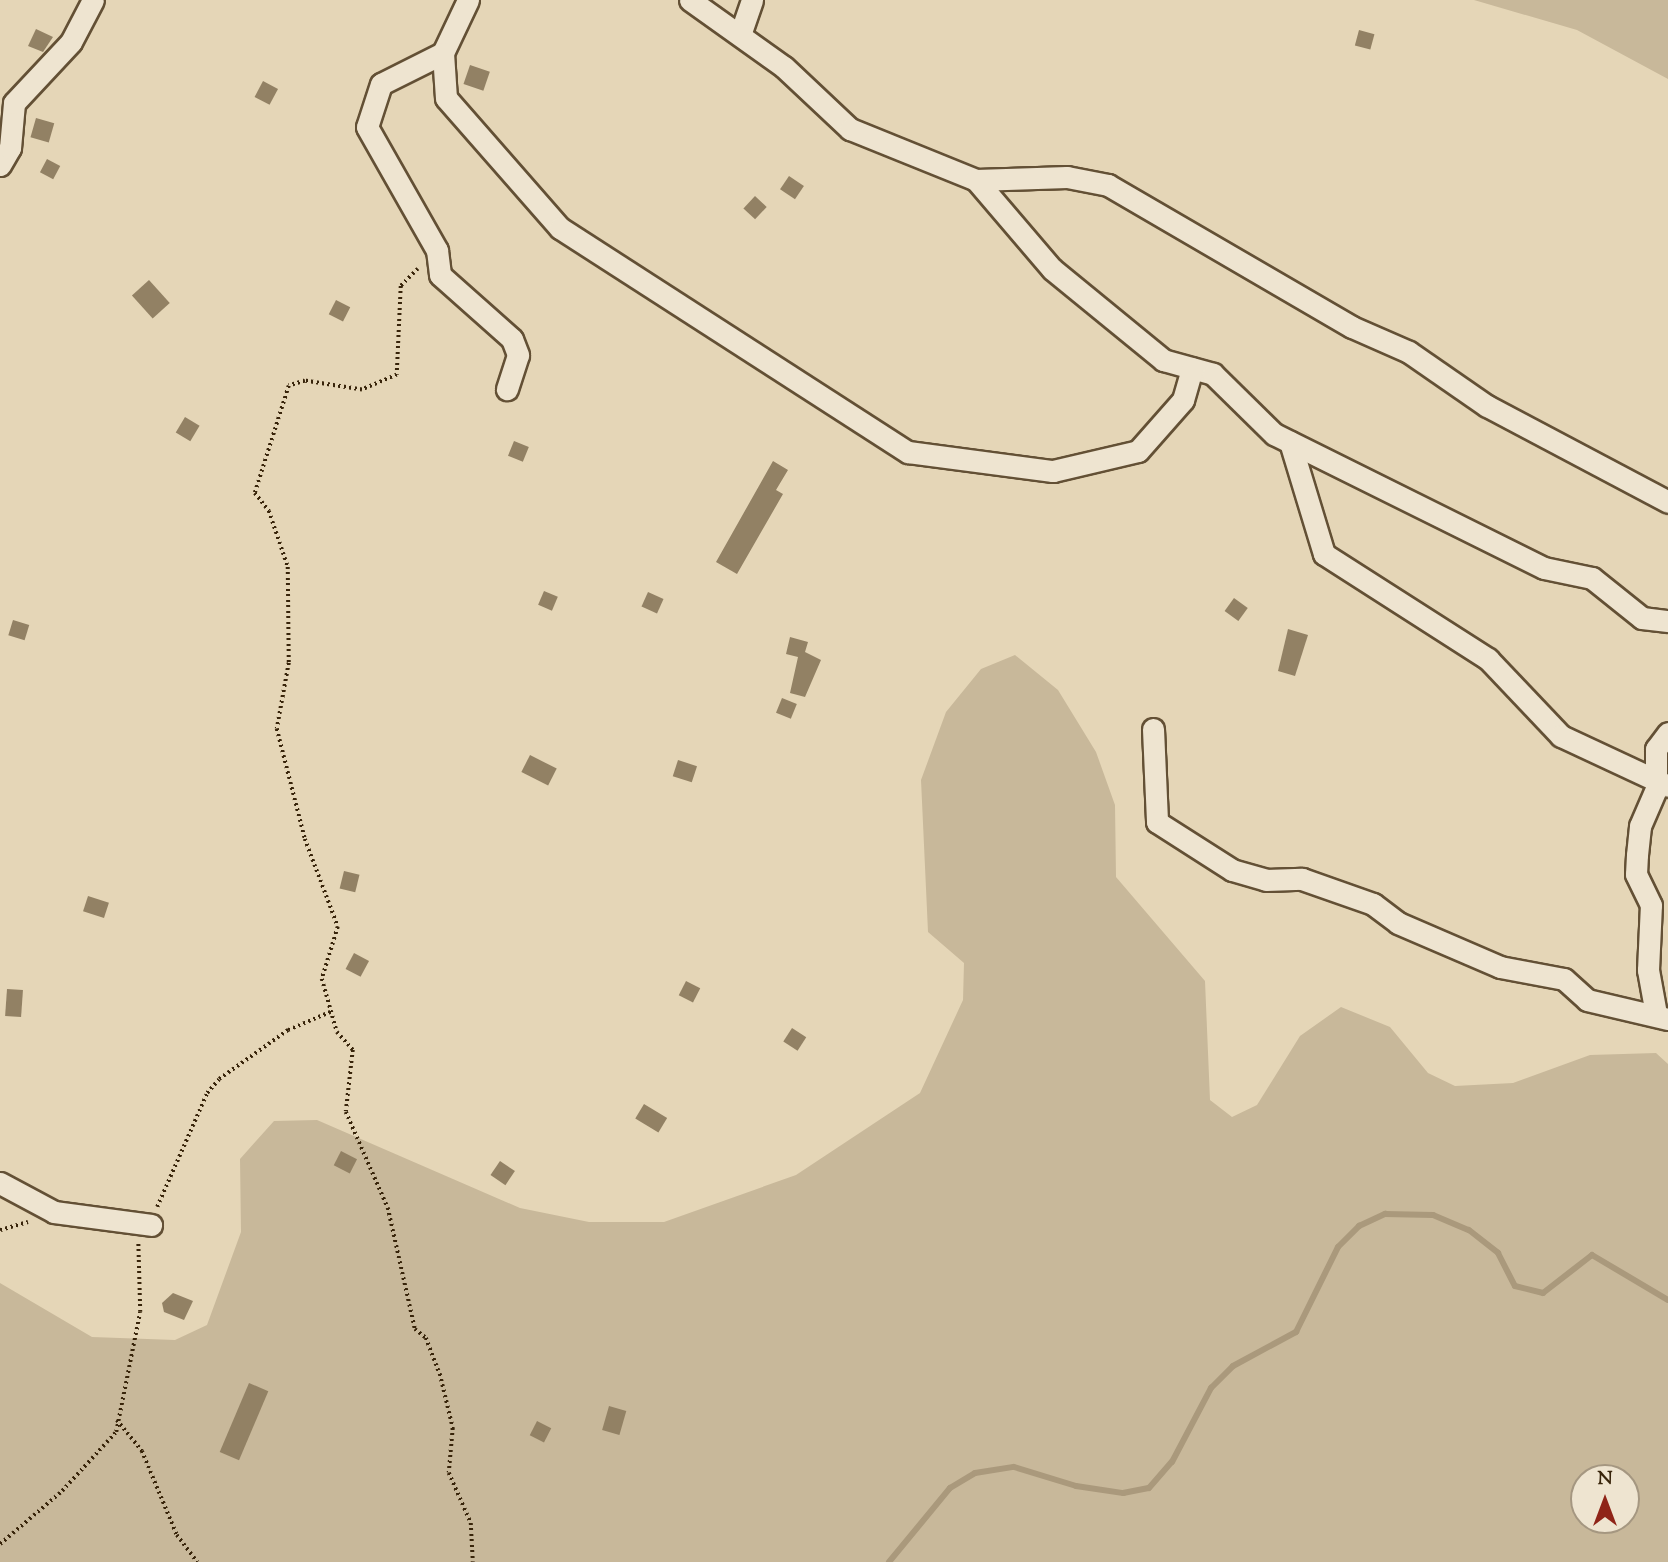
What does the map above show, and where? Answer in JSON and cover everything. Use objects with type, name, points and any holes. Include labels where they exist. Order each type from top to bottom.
[{"type":"street","points":[[0,165],[10,148],[14,103],[71,41],[93,0]]},
{"type":"street","points":[[468,0],[443,52],[446,98],[560,228],[908,452],[1053,471],[1138,450],[1183,400],[1192,368]]},
{"type":"street","points":[[690,0],[740,36],[850,129],[976,180],[1067,177],[1108,185],[1352,327],[1409,352],[1487,406],[1668,502]]},
{"type":"street","points":[[740,36],[752,0]]},
{"type":"street","points":[[443,52],[381,84],[367,127],[437,250],[440,275],[512,339],[518,355],[507,389]]},
{"type":"street","points":[[976,180],[1052,269],[1163,360],[1213,374],[1290,442],[1544,568],[1592,578],[1642,618],[1668,621]]},
{"type":"street","points":[[1290,442],[1324,554],[1488,659],[1561,736],[1662,783]]},
{"type":"street","points":[[1153,729],[1157,822],[1232,870],[1266,880],[1302,879],[1373,904],[1398,923],[1500,967],[1564,979],[1587,1000],[1662,1016],[1648,970],[1651,905],[1636,874],[1640,826],[1662,783],[1656,749],[1668,733]]},
{"type":"street","points":[[0,1184],[54,1212],[151,1225]]},
{"type":"path","points":[[437,250],[401,286],[397,374],[362,390],[305,381],[289,386],[255,493],[270,511],[288,567],[289,663],[277,729],[305,839],[338,927],[322,979],[330,1012],[354,1050],[346,1112],[388,1208],[415,1329],[426,1338],[440,1374],[453,1428],[449,1473],[471,1523],[473,1562]]},
{"type":"path","points":[[0,1544],[93,1459],[116,1433],[140,1312],[138,1235],[151,1225],[207,1093],[288,1030],[330,1012]]},
{"type":"path","points":[[117,1420],[142,1451],[177,1535],[197,1562]]},
{"type":"shaded area","points":[[1474,0],[1668,0],[1668,79],[1577,30]]},
{"type":"shaded area","points":[[1015,655],[1058,690],[1096,752],[1115,805],[1116,877],[1205,981],[1210,1100],[1232,1117],[1257,1105],[1300,1036],[1341,1007],[1390,1027],[1428,1073],[1455,1086],[1513,1083],[1590,1055],[1656,1053],[1668,1064],[1668,1562],[0,1562],[0,1283],[92,1337],[175,1340],[207,1325],[241,1232],[240,1159],[274,1121],[317,1120],[520,1208],[589,1222],[664,1222],[796,1175],[920,1093],[963,1000],[964,963],[928,932],[921,780],[946,712],[981,669]]},
{"type":"building","points":[[36,29],[53,37],[43,52],[28,46]]},
{"type":"building","points":[[1359,30],[1374,34],[1370,50],[1355,45]]},
{"type":"building","points":[[470,65],[490,72],[483,91],[463,84]]},
{"type":"building","points":[[263,81],[278,89],[270,105],[255,97]]},
{"type":"building","points":[[36,118],[54,123],[49,142],[30,137]]},
{"type":"building","points":[[47,159],[60,166],[53,179],[40,172]]},
{"type":"building","points":[[789,176],[804,186],[795,199],[780,189]]},
{"type":"building","points":[[755,196],[767,207],[755,219],[743,208]]},
{"type":"building","points":[[149,280],[170,303],[153,318],[132,295]]},
{"type":"building","points":[[336,300],[350,307],[343,322],[329,314]]},
{"type":"building","points":[[185,417],[200,426],[190,441],[176,432]]},
{"type":"building","points":[[514,441],[529,447],[523,462],[508,456]]},
{"type":"building","points":[[773,461],[788,470],[776,490],[783,494],[737,574],[716,562]]},
{"type":"building","points":[[544,591],[558,597],[552,611],[538,605]]},
{"type":"building","points":[[648,592],[664,599],[657,614],[641,607]]},
{"type":"building","points":[[1234,598],[1248,608],[1238,621],[1225,611]]},
{"type":"building","points":[[13,620],[29,625],[25,640],[8,635]]},
{"type":"building","points":[[1288,629],[1308,635],[1295,676],[1278,671]]},
{"type":"building","points":[[790,637],[808,642],[805,652],[821,660],[805,697],[790,693],[798,657],[786,654]]},
{"type":"building","points":[[782,698],[797,704],[791,719],[776,713]]},
{"type":"building","points":[[530,755],[557,769],[548,786],[521,772]]},
{"type":"building","points":[[678,760],[697,766],[692,782],[673,776]]},
{"type":"building","points":[[344,871],[360,875],[355,892],[340,888]]},
{"type":"building","points":[[88,896],[109,903],[104,918],[83,911]]},
{"type":"building","points":[[354,953],[369,961],[361,977],[346,969]]},
{"type":"building","points":[[686,981],[700,988],[693,1003],[679,995]]},
{"type":"building","points":[[7,989],[23,990],[21,1017],[5,1016]]},
{"type":"building","points":[[792,1028],[806,1037],[798,1051],[783,1041]]},
{"type":"building","points":[[644,1104],[667,1118],[658,1132],[635,1119]]},
{"type":"building","points":[[341,1151],[357,1159],[350,1173],[334,1165]]},
{"type":"building","points":[[500,1161],[515,1171],[505,1185],[490,1175]]},
{"type":"building","points":[[173,1293],[193,1301],[184,1320],[164,1312],[162,1303]]},
{"type":"building","points":[[249,1383],[268,1391],[239,1460],[220,1452]]},
{"type":"building","points":[[609,1406],[626,1411],[619,1435],[602,1430]]},
{"type":"building","points":[[537,1421],[551,1428],[544,1443],[530,1435]]},
{"type":"waterway","points":[[889,1562],[950,1488],[975,1473],[1014,1467],[1076,1486],[1123,1493],[1149,1488],[1172,1462],[1211,1388],[1233,1366],[1296,1332],[1338,1247],[1359,1226],[1385,1214],[1433,1215],[1469,1230],[1498,1253],[1515,1286],[1543,1293],[1592,1255],[1668,1300]]}]
